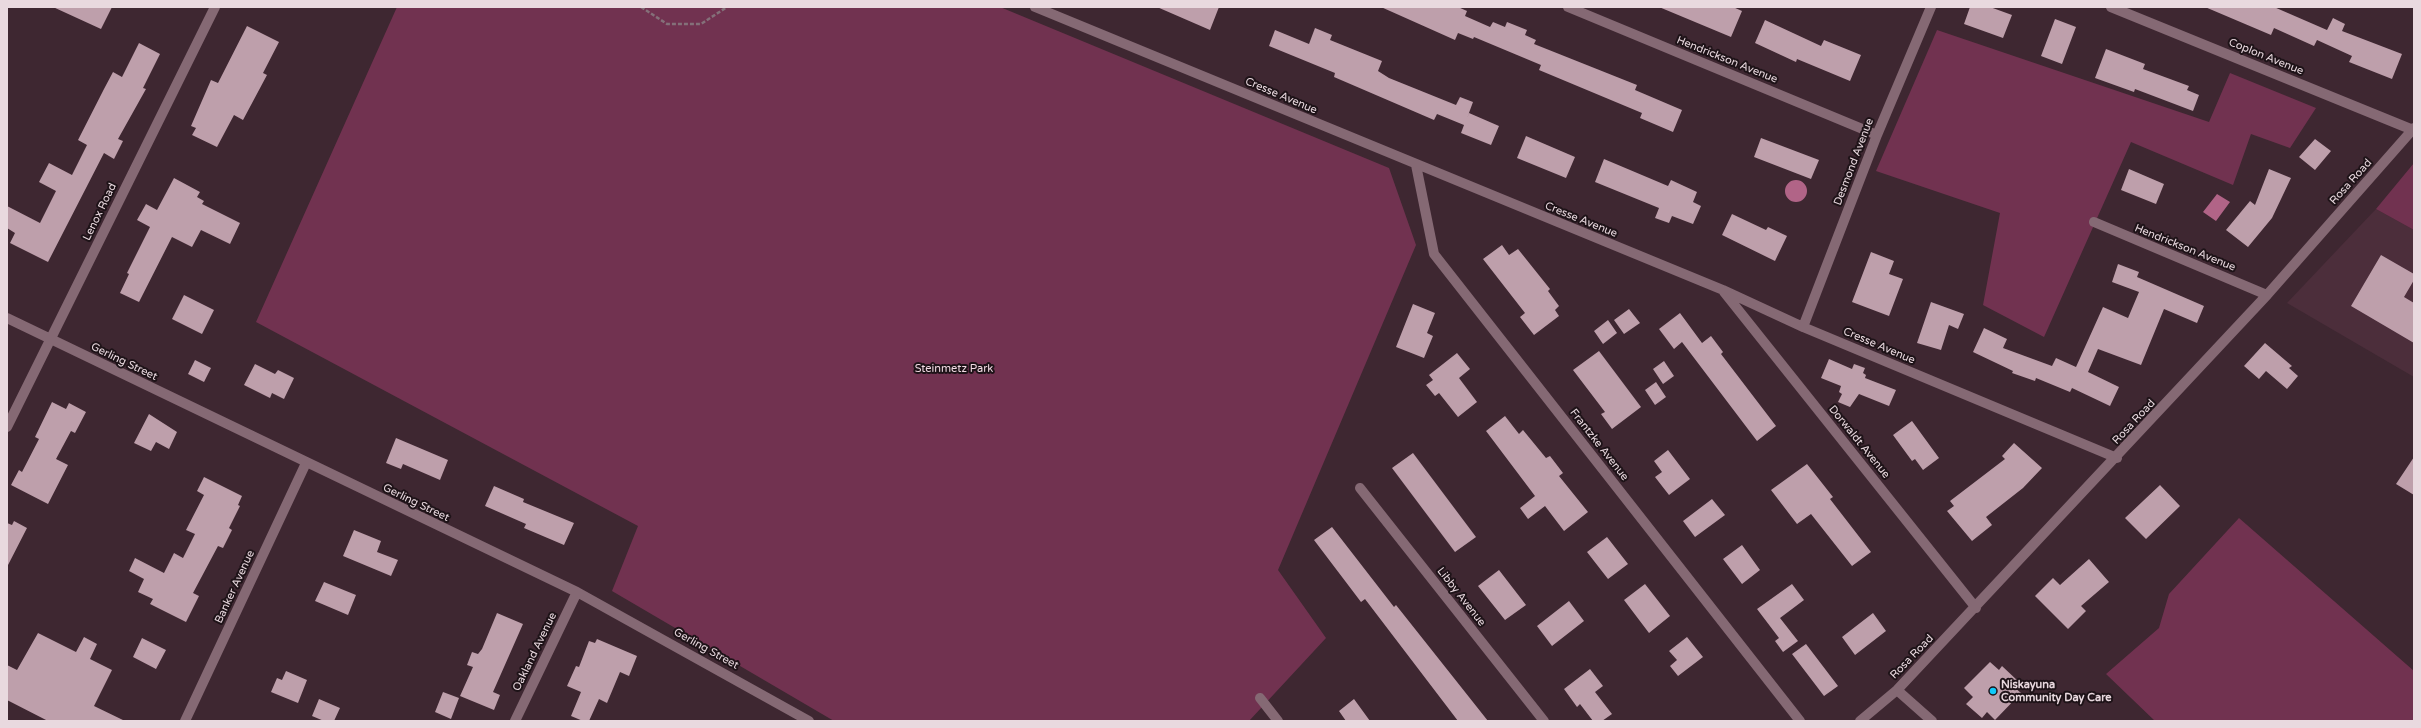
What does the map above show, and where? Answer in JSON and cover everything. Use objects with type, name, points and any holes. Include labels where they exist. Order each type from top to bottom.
[{"type":"street","name":"Lenox Road","points":[[7,427],[215,7]]},
{"type":"street","name":"Cresse Avenue","points":[[1035,7],[1416,166],[1723,290],[1803,327],[2117,458]]},
{"type":"street","name":"Hendrickson Avenue","points":[[1568,7],[1877,135]]},
{"type":"street","name":"Desmond Avenue","points":[[1803,327],[1877,135],[1931,7]]},
{"type":"street","name":"Coplon Avenue","points":[[2111,7],[2413,129]]},
{"type":"street","name":"Rosa Road","points":[[1860,721],[1897,690],[2117,458],[2267,295],[2413,129]]},
{"type":"street","name":"Frantzke Avenue","points":[[1416,166],[1434,254],[1800,721]]},
{"type":"street","name":"Hendrickson Avenue","points":[[2094,222],[2267,295]]},
{"type":"street","name":"Dorwaldt Avenue","points":[[1723,290],[1976,608]]},
{"type":"street","name":"Gerling Street","points":[[7,318],[577,592],[809,721]]},
{"type":"street","name":"Banker Avenue","points":[[185,721],[306,463]]},
{"type":"street","name":"Libby Avenue","points":[[1360,488],[1544,721]]},
{"type":"street","name":"Oakland Avenue","points":[[515,721],[577,592]]},
{"type":"street","points":[[1897,690],[1932,721]]},
{"type":"street","points":[[1260,698],[1278,721]]},
{"type":"path","points":[[641,7],[667,24],[701,24],[727,7]]},
{"type":"shaded area","points":[[1796,180],[1800,181],[1806,187],[1806,195],[1800,201],[1796,202],[1792,201],[1786,195],[1785,191],[1786,187],[1792,181]]},
{"type":"shaded area","points":[[2217,194],[2230,202],[2216,221],[2203,212]]},
{"type":"shaded area","points":[[2376,209],[2414,230],[2414,377],[2287,303]]},
{"type":"green space","name":"Steinmetz Park","points":[[397,7],[1000,7],[1389,168],[1416,245],[1278,570],[1326,638],[1249,721],[834,721],[612,591],[638,526],[256,322]]},
{"type":"green space","points":[[1937,30],[2209,122],[2230,73],[2316,108],[2290,148],[2251,134],[2233,185],[2131,142],[2044,337],[1983,305],[2000,213],[1876,171]]},
{"type":"green space","points":[[2414,163],[2414,230],[2376,209]]},
{"type":"green space","points":[[2239,518],[2414,671],[2414,721],[2155,721],[2106,674],[2159,628],[2169,594]]},
{"type":"building","points":[[53,7],[112,7],[101,29]]},
{"type":"building","points":[[1157,7],[1219,7],[1210,30]]},
{"type":"building","points":[[1381,7],[1458,7],[1467,11],[1465,16],[1490,27],[1493,22],[1505,27],[1507,22],[1527,30],[1525,35],[1536,40],[1534,44],[1637,85],[1635,90],[1682,110],[1673,132],[1640,118],[1642,113],[1539,70],[1541,65],[1474,37],[1473,39],[1458,33],[1455,40]]},
{"type":"building","points":[[1659,7],[1733,7],[1742,11],[1731,37]]},
{"type":"building","points":[[1970,7],[1990,7],[2012,15],[2003,38],[1964,24]]},
{"type":"building","points":[[2205,7],[2274,7],[2327,30],[2333,18],[2345,24],[2342,31],[2402,54],[2392,79],[2349,62],[2352,56],[2317,40],[2314,46],[2274,28],[2271,35]]},
{"type":"building","points":[[2055,19],[2076,27],[2062,64],[2041,56]]},
{"type":"building","points":[[1765,20],[1821,46],[1824,40],[1861,55],[1850,81],[1797,59],[1796,62],[1755,43]]},
{"type":"building","points":[[247,26],[279,42],[263,73],[267,75],[243,120],[234,115],[217,147],[192,135],[196,128],[191,126],[211,80],[218,83]]},
{"type":"building","points":[[1315,28],[1332,35],[1330,40],[1382,61],[1378,71],[1389,78],[1456,105],[1460,97],[1473,102],[1466,121],[1469,113],[1499,126],[1491,145],[1461,133],[1464,125],[1437,114],[1434,120],[1334,77],[1335,73],[1269,46],[1275,30],[1309,44]]},
{"type":"building","points":[[139,43],[160,54],[143,88],[146,89],[118,139],[123,141],[114,159],[104,153],[48,262],[10,243],[15,233],[7,228],[7,206],[40,223],[56,191],[39,182],[49,163],[72,175],[87,145],[78,140],[113,72],[122,77]]},
{"type":"building","points":[[2106,49],[2145,64],[2143,69],[2189,86],[2187,90],[2199,95],[2193,111],[2135,89],[2134,92],[2095,78]]},
{"type":"building","points":[[1526,136],[1575,157],[1566,178],[1517,158]]},
{"type":"building","points":[[1761,138],[1819,160],[1811,179],[1754,157]]},
{"type":"building","points":[[2315,139],[2331,151],[2315,170],[2299,157]]},
{"type":"building","points":[[1604,159],[1668,186],[1671,180],[1697,192],[1693,202],[1701,206],[1693,224],[1672,216],[1669,223],[1655,218],[1659,208],[1595,182]]},
{"type":"building","points":[[2129,169],[2164,184],[2156,204],[2121,190]]},
{"type":"building","points":[[2269,169],[2291,178],[2272,218],[2248,247],[2226,230],[2250,201],[2255,205]]},
{"type":"building","points":[[174,178],[200,192],[197,197],[204,201],[202,204],[240,223],[230,244],[201,230],[192,247],[172,237],[139,302],[120,293],[129,274],[127,273],[150,227],[137,220],[146,204],[157,210]]},
{"type":"building","points":[[1732,214],[1766,230],[1768,227],[1787,236],[1775,261],[1722,235]]},
{"type":"building","points":[[1502,245],[1509,255],[1518,249],[1550,289],[1548,291],[1559,306],[1555,310],[1559,316],[1534,335],[1520,317],[1525,313],[1483,259]]},
{"type":"building","points":[[1871,252],[1894,261],[1889,274],[1903,279],[1889,316],[1852,302]]},
{"type":"building","points":[[2381,255],[2414,274],[2414,280],[2404,297],[2414,303],[2414,343],[2351,306]]},
{"type":"building","points":[[2118,264],[2139,272],[2137,277],[2204,306],[2197,323],[2164,309],[2141,365],[2098,349],[2088,372],[2119,387],[2110,406],[2072,388],[2070,392],[2036,378],[2035,381],[2012,373],[2013,371],[1973,352],[1984,328],[2007,339],[2003,348],[2052,366],[2056,358],[2076,367],[2103,307],[2128,318],[2139,292],[2112,282]]},
{"type":"building","points":[[184,295],[214,310],[202,334],[172,319]]},
{"type":"building","points":[[1931,302],[1964,314],[1958,329],[1949,325],[1941,350],[1917,343]]},
{"type":"building","points":[[1413,304],[1435,313],[1427,333],[1433,336],[1424,358],[1396,347]]},
{"type":"building","points":[[1629,309],[1640,323],[1624,334],[1614,320]]},
{"type":"building","points":[[1680,313],[1702,343],[1711,336],[1723,352],[1721,354],[1776,426],[1757,441],[1682,342],[1674,349],[1659,329]]},
{"type":"building","points":[[1608,320],[1617,333],[1603,344],[1594,331]]},
{"type":"building","points":[[2265,343],[2292,366],[2289,368],[2298,376],[2287,389],[2266,371],[2259,379],[2244,366]]},
{"type":"building","points":[[1599,351],[1641,407],[1612,429],[1601,414],[1605,412],[1573,370]]},
{"type":"building","points":[[1457,353],[1470,369],[1459,378],[1477,402],[1458,417],[1439,393],[1435,396],[1426,385],[1433,380],[1429,375]]},
{"type":"building","points":[[1829,359],[1852,369],[1854,364],[1865,368],[1863,373],[1866,375],[1865,378],[1896,390],[1889,406],[1859,394],[1850,407],[1838,402],[1842,394],[1839,392],[1841,386],[1821,378]]},
{"type":"building","points":[[195,360],[211,368],[204,382],[188,374]]},
{"type":"building","points":[[1664,361],[1674,376],[1663,384],[1653,369]]},
{"type":"building","points":[[255,364],[275,374],[278,370],[294,378],[284,399],[272,393],[270,398],[244,385]]},
{"type":"building","points":[[1656,382],[1666,397],[1655,405],[1645,390]]},
{"type":"building","points":[[52,402],[66,409],[69,403],[86,412],[75,433],[71,431],[56,459],[68,465],[48,504],[11,485],[19,470],[22,472],[39,439],[35,437]]},
{"type":"building","points":[[149,414],[177,432],[169,449],[156,442],[151,451],[134,443]]},
{"type":"building","points":[[1505,416],[1519,434],[1523,430],[1546,458],[1550,456],[1563,473],[1559,476],[1588,512],[1564,531],[1545,506],[1528,519],[1520,508],[1535,496],[1486,431]]},
{"type":"building","points":[[1912,421],[1939,458],[1923,470],[1915,459],[1912,461],[1893,435]]},
{"type":"building","points":[[396,438],[448,460],[440,480],[403,464],[401,469],[386,463]]},
{"type":"building","points":[[2014,443],[2042,468],[2023,488],[1986,517],[1992,525],[1972,541],[1947,511],[1954,506],[1950,501],[2005,459],[2002,456]]},
{"type":"building","points":[[1668,450],[1690,479],[1669,495],[1655,477],[1662,472],[1654,461]]},
{"type":"building","points":[[1413,453],[1476,537],[1455,552],[1392,468]]},
{"type":"building","points":[[2414,457],[2414,495],[2396,484]]},
{"type":"building","points":[[1807,464],[1833,497],[1830,499],[1871,552],[1852,566],[1811,514],[1797,524],[1771,490]]},
{"type":"building","points":[[204,477],[242,496],[238,505],[240,506],[229,528],[232,530],[223,548],[218,546],[193,593],[199,596],[186,622],[150,604],[153,599],[138,592],[144,579],[129,571],[135,558],[164,573],[174,553],[183,558],[195,534],[186,530],[204,495],[197,491]]},
{"type":"building","points":[[2160,485],[2180,506],[2146,539],[2125,518]]},
{"type":"building","points":[[494,486],[524,499],[523,502],[574,523],[564,545],[524,528],[526,524],[485,506]]},
{"type":"building","points":[[1712,499],[1725,515],[1695,537],[1683,521]]},
{"type":"building","points":[[14,521],[27,528],[7,567],[7,523],[12,525]]},
{"type":"building","points":[[1332,527],[1394,607],[1396,605],[1488,721],[1458,721],[1365,599],[1361,602],[1314,540]]},
{"type":"building","points":[[354,530],[381,541],[377,552],[398,560],[391,576],[343,556]]},
{"type":"building","points":[[1607,537],[1628,564],[1608,579],[1587,552]]},
{"type":"building","points":[[1742,545],[1760,570],[1742,584],[1723,559]]},
{"type":"building","points":[[2089,559],[2109,582],[2081,606],[2086,611],[2068,629],[2035,596],[2053,578],[2060,585]]},
{"type":"building","points":[[1499,570],[1526,605],[1505,620],[1478,586]]},
{"type":"building","points":[[324,582],[356,595],[348,615],[315,601]]},
{"type":"building","points":[[1645,584],[1670,616],[1649,633],[1624,600]]},
{"type":"building","points":[[1792,584],[1804,600],[1780,618],[1798,641],[1783,652],[1775,641],[1779,638],[1757,609]]},
{"type":"building","points":[[1569,601],[1584,621],[1552,646],[1537,626]]},
{"type":"building","points":[[497,613],[523,624],[493,692],[500,695],[494,710],[460,696],[473,667],[467,665],[472,652],[478,654],[482,649]]},
{"type":"building","points":[[1873,613],[1886,631],[1855,655],[1842,637]]},
{"type":"building","points":[[38,633],[76,652],[84,637],[97,644],[90,659],[112,670],[94,706],[125,721],[48,721],[7,700],[7,665],[17,670]]},
{"type":"building","points":[[1687,637],[1703,657],[1678,676],[1670,666],[1677,660],[1669,651]]},
{"type":"building","points":[[142,638],[166,650],[156,669],[133,657]]},
{"type":"building","points":[[597,639],[637,656],[629,676],[620,672],[607,703],[599,699],[589,721],[583,721],[571,716],[581,692],[567,686],[576,666],[579,667],[589,641],[595,643]]},
{"type":"building","points":[[1806,644],[1838,686],[1824,696],[1792,654]]},
{"type":"building","name":"Niskayuna Community Day Care","points":[[1990,662],[1999,670],[2002,666],[2019,682],[2014,687],[2021,693],[1995,720],[1987,712],[1982,718],[1966,704],[1973,697],[1964,688]]},
{"type":"building","points":[[1590,669],[1603,686],[1595,692],[1612,714],[1602,721],[1593,721],[1580,704],[1577,707],[1564,689]]},
{"type":"building","points":[[286,671],[307,680],[298,703],[271,692],[277,678],[282,680]]},
{"type":"building","points":[[443,692],[459,698],[451,719],[435,712]]},
{"type":"building","points":[[319,699],[340,708],[334,721],[324,721],[312,716]]},
{"type":"building","points":[[1354,699],[1370,721],[1346,721],[1339,711]]},
{"type":"place","name":"Niskayuna Community Day Care","points":[[1993,691]]}]
